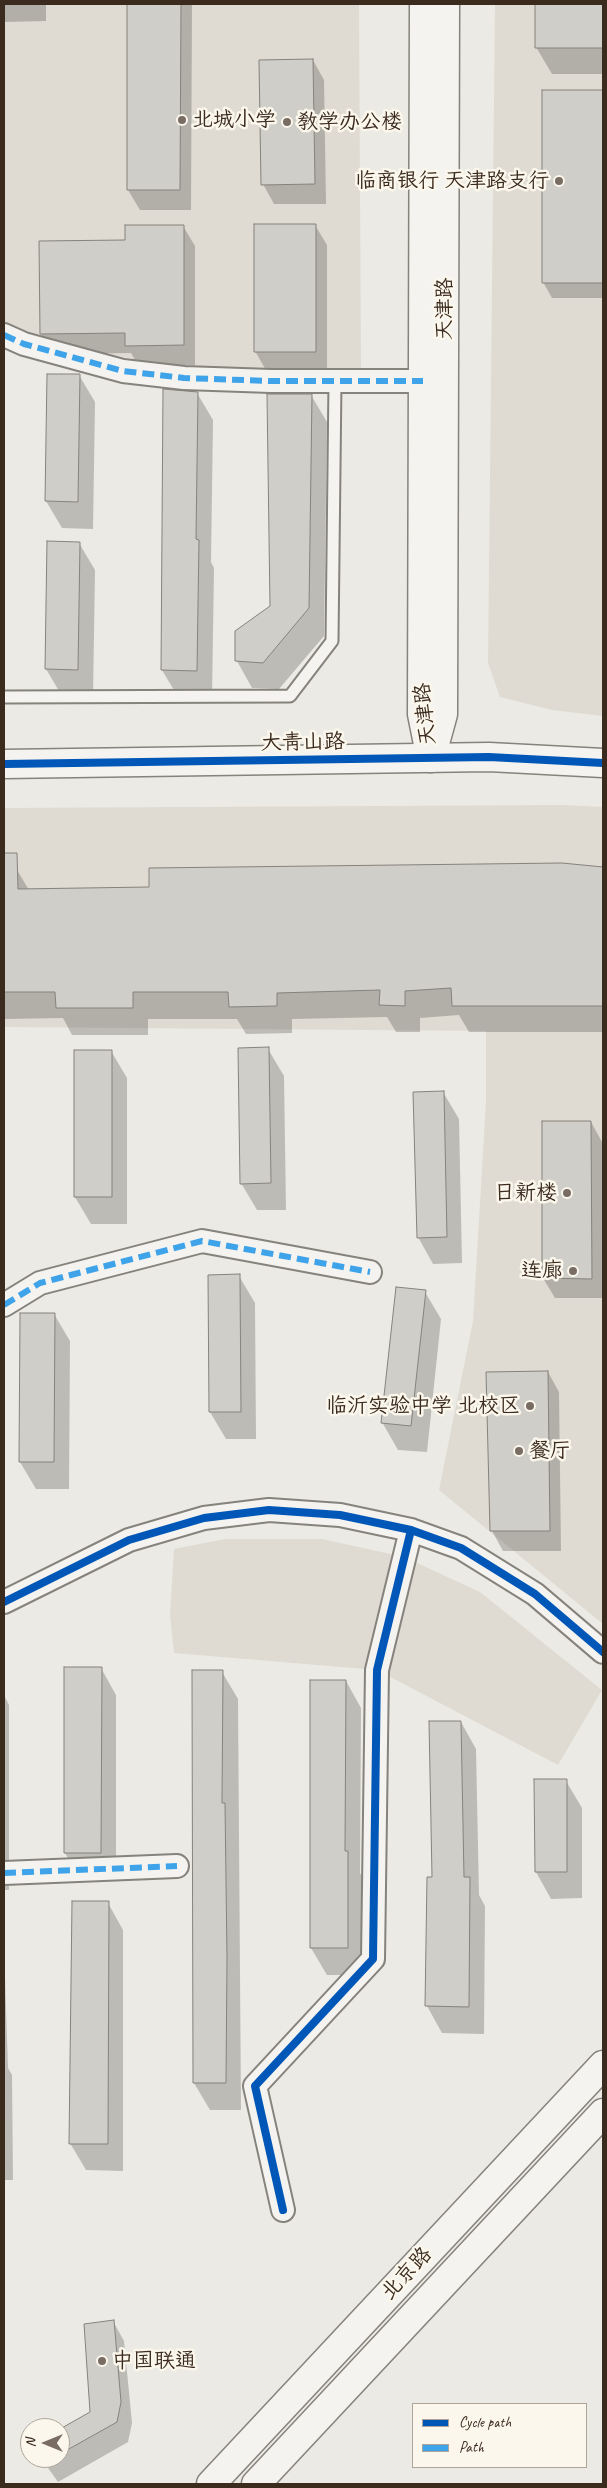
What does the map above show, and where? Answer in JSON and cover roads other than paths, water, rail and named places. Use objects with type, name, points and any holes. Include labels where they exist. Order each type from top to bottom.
[{"type":"main road","name":"天津路","points":[[424,4],[422,714],[431,758]]},
{"type":"main road","name":"天津路","points":[[431,758],[443,714],[445,4]]},
{"type":"main road","name":"大青山路","points":[[4,764],[489,757],[603,763]]},
{"type":"main road","name":"北京路","points":[[211,2484],[603,2065]]},
{"type":"main road","name":"北京路","points":[[256,2484],[603,2113]]},
{"type":"street","points":[[4,335],[24,344],[123,371],[184,378],[423,381]]},
{"type":"street","points":[[4,1305],[40,1283],[202,1242],[370,1272]]},
{"type":"street","points":[[4,1602],[129,1540],[204,1518],[270,1510],[340,1515],[410,1530],[461,1548],[535,1594],[603,1652]]},
{"type":"street","points":[[283,2210],[255,2086],[373,1959],[377,1670],[410,1530]]},
{"type":"street","points":[[4,1873],[177,1866]]},
{"type":"lane","points":[[4,697],[290,696],[332,641],[335,381]]},
{"type":"place","name":"北城小学","points":[[182,120]]},
{"type":"place","name":"教学办公楼","points":[[287,122]]},
{"type":"place","name":"临商银行 天津路支行","points":[[559,181]]},
{"type":"place","name":"日新楼","points":[[567,1193]]},
{"type":"place","name":"连廊","points":[[573,1271]]},
{"type":"place","name":"临沂实验中学 北校区","points":[[530,1406]]},
{"type":"place","name":"餐厅","points":[[519,1451]]},
{"type":"place","name":"中国联通","points":[[102,2361]]}]
